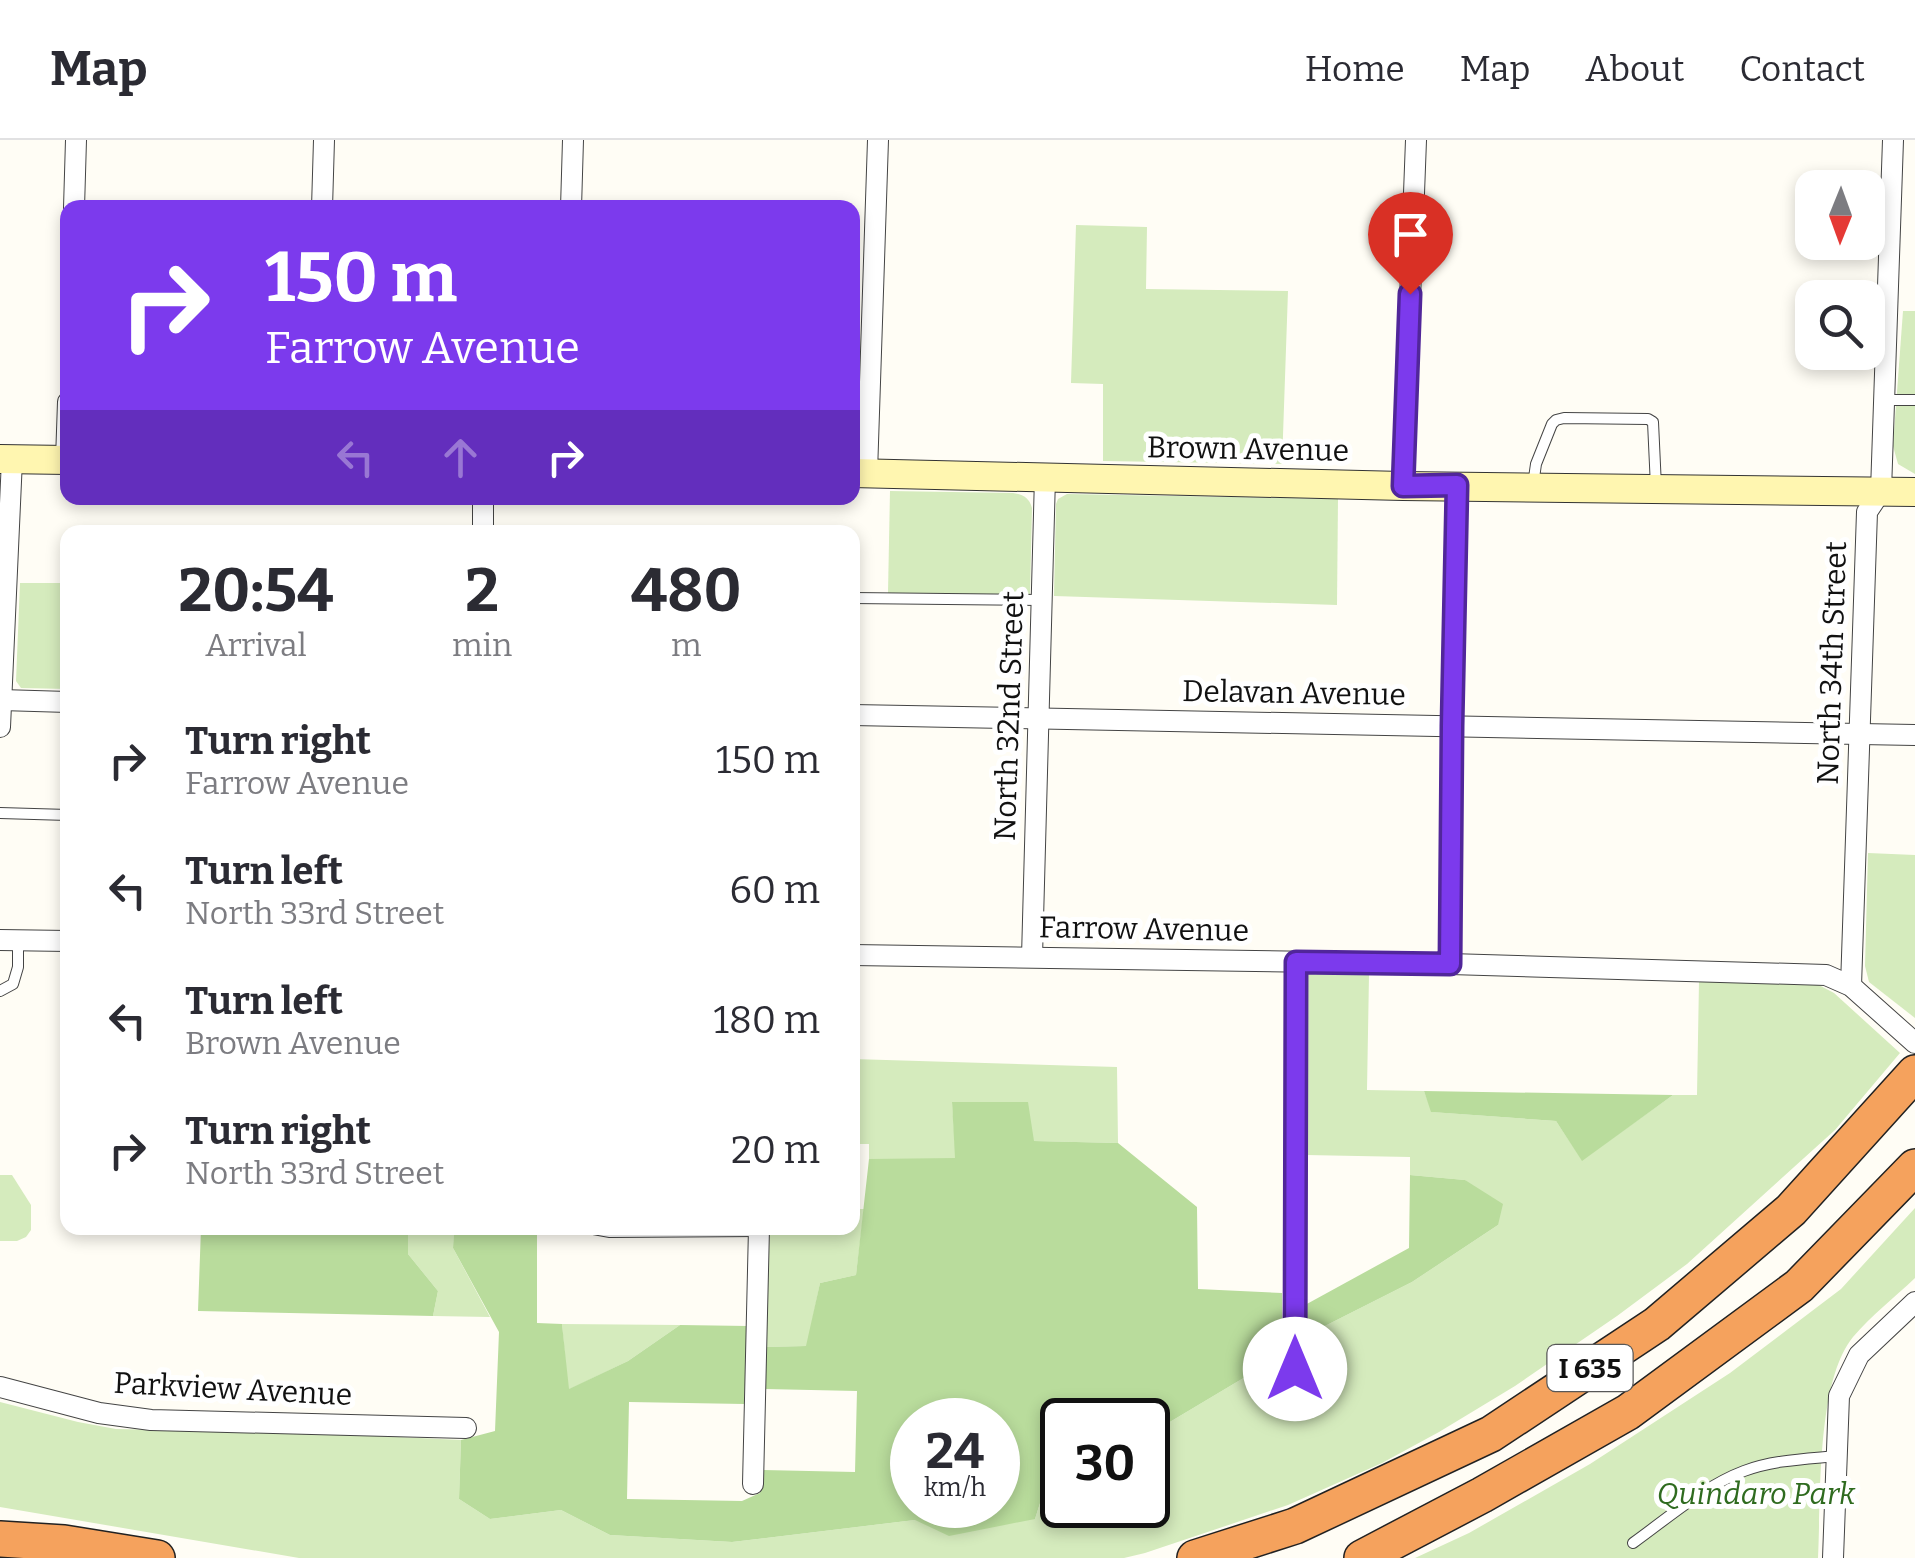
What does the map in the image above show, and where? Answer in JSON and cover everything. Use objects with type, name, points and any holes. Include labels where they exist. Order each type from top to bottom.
[{"type":"highway","name":"I 635","points":[[1195,1558],[1294,1526],[1490,1434],[1657,1324],[1791,1210],[1915,1073]]},
{"type":"highway","name":"I 635","points":[[1362,1558],[1482,1496],[1628,1412],[1799,1286],[1915,1167]]},
{"type":"highway","points":[[0,1529],[157,1558]]},
{"type":"highway","points":[[0,1539],[64,1543]]},
{"type":"main road","points":[[6,459],[60,460]]},
{"type":"main road","name":"Brown Avenue","points":[[860,473],[1403,486],[1915,492]]},
{"type":"street","points":[[74,200],[76,140]]},
{"type":"street","points":[[322,200],[324,140]]},
{"type":"street","points":[[571,200],[574,140]]},
{"type":"street","points":[[860,473],[878,140]]},
{"type":"street","points":[[1403,486],[1416,140]]},
{"type":"street","name":"North 34th Street","points":[[1851,986],[1868,512],[1881,491],[1893,140]]},
{"type":"street","points":[[0,728],[6,459]]},
{"type":"street","name":"North 32nd Street","points":[[1032,957],[1046,477]]},
{"type":"street","points":[[1450,964],[1457,485]]},
{"type":"street","points":[[2,700],[60,702]]},
{"type":"street","name":"Delavan Avenue","points":[[860,715],[1915,735]]},
{"type":"street","points":[[9,940],[60,941]]},
{"type":"street","name":"Farrow Avenue","points":[[860,955],[1792,973],[1826,975],[1851,986]]},
{"type":"street","points":[[1295,1369],[1296,962]]},
{"type":"street","points":[[1851,986],[1915,1043]]},
{"type":"street","points":[[753,1484],[759,1235]]},
{"type":"street","points":[[1833,1558],[1839,1396],[1859,1354],[1915,1302]]},
{"type":"street","name":"Parkview Avenue","points":[[0,1387],[99,1413],[151,1420],[466,1428]]},
{"type":"lane","points":[[1884,400],[1915,400]]},
{"type":"lane","points":[[1533,486],[1536,464],[1556,420],[1648,419],[1653,422],[1656,488]]},
{"type":"lane","points":[[860,598],[1042,600]]},
{"type":"lane","points":[[0,813],[60,815]]},
{"type":"lane","points":[[0,992],[13,984],[18,967],[9,940]]},
{"type":"lane","points":[[1633,1543],[1712,1487],[1742,1472],[1784,1461],[1836,1456]]},
{"type":"green space","points":[[1076,225],[1147,227],[1146,289],[1288,291],[1282,464],[1103,461],[1103,384],[1071,383]]},
{"type":"green space","points":[[1903,311],[1915,311],[1915,474],[1898,464],[1893,446]]},
{"type":"green space","points":[[890,491],[1013,493],[1026,498],[1032,508],[1030,595],[888,593]]},
{"type":"green space","points":[[1067,494],[1338,499],[1337,605],[1054,596],[1056,504]]},
{"type":"green space","points":[[20,583],[60,583],[60,689],[21,688],[16,681]]},
{"type":"green space","points":[[1868,853],[1915,855],[1915,1018],[1869,982],[1865,966]]},
{"type":"green space","points":[[1309,973],[1369,975],[1367,1090],[1424,1091],[1432,1112],[1556,1121],[1582,1160],[1673,1095],[1697,1095],[1699,981],[1817,984],[1834,993],[1900,1053],[1835,1130],[1687,1264],[1515,1386],[1382,1463],[1288,1505],[1145,1553],[1124,1558],[299,1558],[0,1507],[0,1402],[116,1429],[461,1440],[459,1499],[490,1519],[561,1510],[610,1535],[732,1542],[890,1523],[890,1528],[1020,1528],[1020,1519],[1035,1519],[1040,1503],[1040,1528],[1170,1528],[1170,1422],[1282,1355],[1286,1377],[1303,1377],[1303,1337],[1412,1282],[1498,1225],[1465,1180],[1410,1175],[1410,1157],[1306,1155],[1303,981]]},
{"type":"green space","points":[[860,1059],[1117,1067],[1118,1143],[1033,1141],[952,1102],[956,1159],[869,1159],[869,1144],[860,1144]]},
{"type":"green space","points":[[1424,1091],[1673,1095],[1582,1161],[1556,1121],[1431,1112]]},
{"type":"green space","points":[[952,1102],[1028,1102],[1034,1141],[1118,1143],[1197,1207],[1198,1289],[1282,1293],[1282,1355],[1170,1422],[1170,1398],[1040,1398],[1040,1503],[1035,1519],[1020,1522],[1020,1398],[890,1398],[890,1523],[732,1542],[610,1535],[561,1510],[490,1519],[459,1499],[461,1440],[495,1431],[499,1332],[453,1248],[454,1235],[537,1235],[537,1323],[562,1324],[569,1389],[628,1361],[680,1325],[748,1326],[744,1404],[629,1402],[627,1499],[742,1501],[760,1493],[763,1470],[855,1472],[857,1391],[765,1389],[765,1347],[806,1346],[820,1283],[856,1275],[869,1159],[955,1158]]},
{"type":"green space","points":[[0,1175],[12,1175],[31,1205],[31,1230],[17,1241],[0,1241]]},
{"type":"green space","points":[[1410,1175],[1465,1180],[1503,1204],[1498,1225],[1412,1282],[1303,1337],[1305,1305],[1409,1248]]},
{"type":"green space","name":"Quindaro Park","points":[[1915,1208],[1915,1278],[1853,1337],[1832,1382],[1823,1443],[1818,1558],[1415,1558],[1469,1533],[1590,1464],[1730,1373],[1841,1289]]},
{"type":"green space","points":[[860,1209],[864,1209],[856,1275],[820,1283],[807,1346],[765,1347],[770,1235],[860,1235]]},
{"type":"green space","points":[[201,1235],[408,1235],[408,1254],[438,1291],[433,1316],[198,1311]]},
{"type":"green space","points":[[408,1235],[454,1235],[453,1248],[490,1317],[433,1316],[438,1291],[408,1254]]},
{"type":"green space","points":[[562,1324],[680,1325],[628,1361],[568,1390]]},
{"type":"green space","points":[[932,1528],[989,1528],[949,1536]]},
{"type":"route","points":[[1295,1369],[1296,962],[1450,964],[1457,485],[1403,486],[1410,294]]}]
